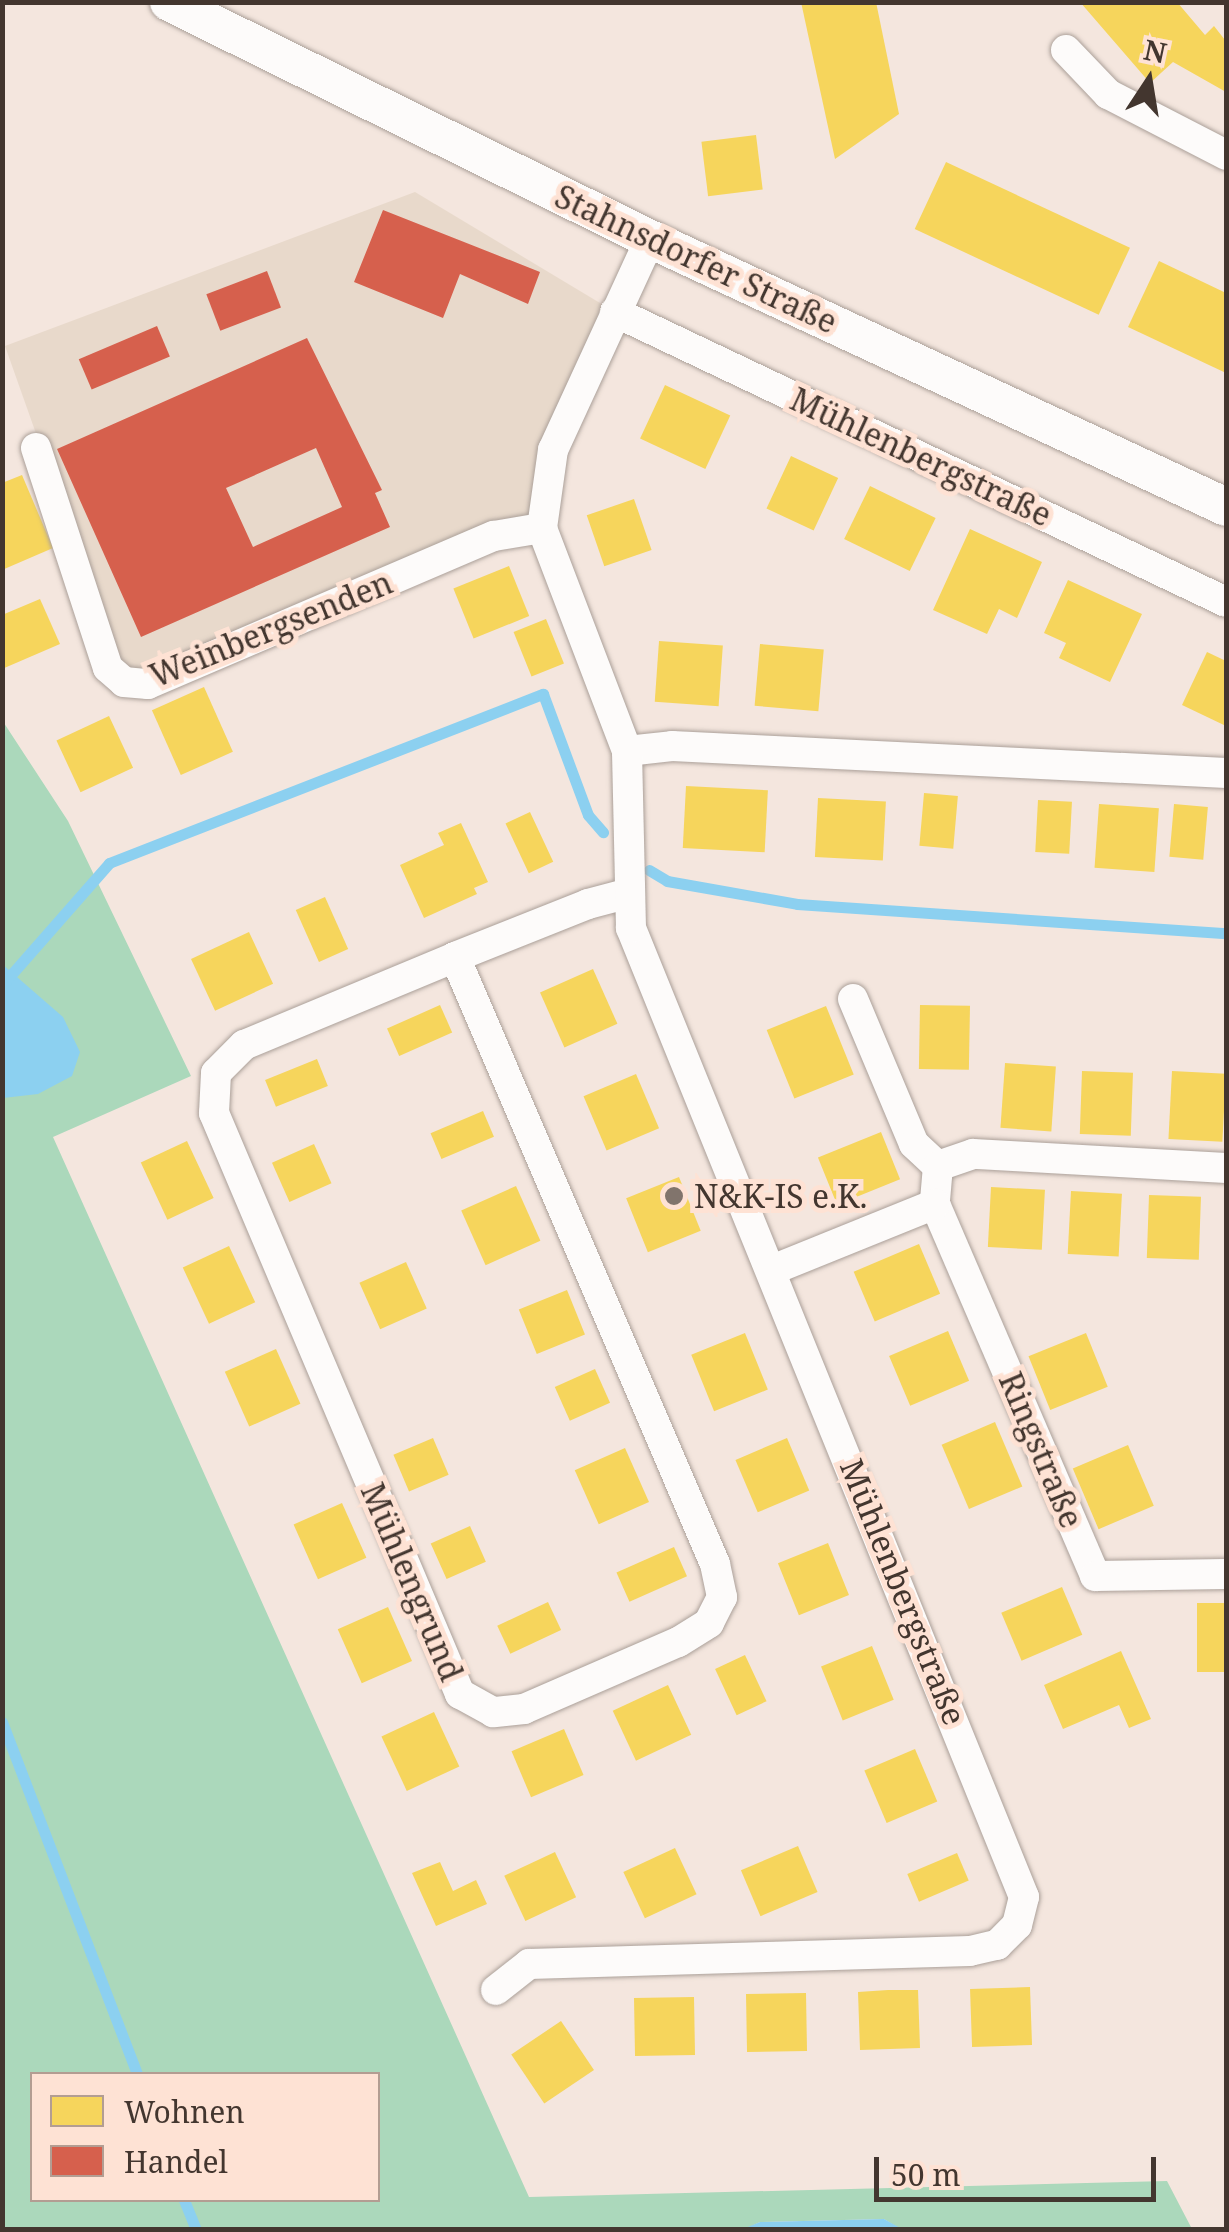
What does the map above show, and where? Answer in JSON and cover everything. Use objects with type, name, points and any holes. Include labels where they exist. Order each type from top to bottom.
[{"type":"street","name":"Stahnsdorfer Straße","points":[[169,2],[650,239],[1226,508]]},
{"type":"street","points":[[1066,50],[1108,94],[1226,156]]},
{"type":"street","name":"Mühlenbergstraße","points":[[496,1990],[529,1964],[970,1952],[997,1945],[1017,1925],[1024,1897],[632,928],[626,894],[627,751],[542,528],[553,450],[650,239]]},
{"type":"street","name":"Mühlenbergstraße","points":[[616,312],[1226,602]]},
{"type":"street","name":"Weinbergsenden","points":[[36,448],[108,668],[124,682],[148,684],[494,536],[542,528]]},
{"type":"street","points":[[627,751],[672,746],[1226,773]]},
{"type":"street","name":"Mühlengrund","points":[[456,958],[715,1564],[722,1597],[709,1623],[678,1642],[524,1709],[494,1712],[460,1694],[214,1113],[216,1074],[244,1044],[456,958],[626,894]]},
{"type":"street","points":[[853,999],[914,1144],[938,1166],[973,1154],[1226,1168]]},
{"type":"street","name":"Ringstraße","points":[[938,1166],[934,1204],[1096,1576],[1226,1574]]},
{"type":"street","points":[[772,1270],[934,1204]]},
{"type":"shaded area","points":[[415,192],[615,312],[542,528],[124,682],[5,346]]},
{"type":"green space","points":[[2,720],[68,821],[191,1076],[53,1137],[529,2197],[1167,2181],[1192,2229],[902,2230],[884,2219],[760,2222],[743,2230],[3,2229]]},
{"type":"water","points":[[2,964],[63,1017],[80,1052],[72,1076],[38,1094],[3,1098]]},
{"type":"water","points":[[884,2219],[902,2229],[743,2229],[760,2222]]},
{"type":"building: Wohnen","points":[[801,2],[876,2],[899,114],[835,159]]},
{"type":"building: Wohnen","points":[[1080,2],[1177,2],[1205,35],[1214,26],[1225,40],[1226,92],[1173,62],[1150,83]]},
{"type":"building: Wohnen","points":[[756,135],[763,190],[708,196],[701,142]]},
{"type":"building: Wohnen","points":[[946,162],[1130,248],[1099,315],[915,229]]},
{"type":"building: Wohnen","points":[[1159,261],[1226,293],[1226,373],[1128,327]]},
{"type":"building: Wohnen","points":[[665,385],[730,415],[705,469],[640,438]]},
{"type":"building: Wohnen","points":[[791,456],[838,478],[814,531],[766,509]]},
{"type":"building: Wohnen","points":[[22,475],[53,548],[2,570],[2,483]]},
{"type":"building: Wohnen","points":[[870,486],[936,518],[910,571],[844,539]]},
{"type":"building: Wohnen","points":[[634,499],[652,550],[604,566],[587,515]]},
{"type":"building: Wohnen","points":[[970,529],[1042,562],[1017,618],[999,609],[987,634],[933,610]]},
{"type":"building: Wohnen","points":[[509,566],[529,616],[474,639],[453,588]]},
{"type":"building: Wohnen","points":[[1068,580],[1142,614],[1110,682],[1059,658],[1066,643],[1044,633]]},
{"type":"building: Wohnen","points":[[40,599],[60,644],[2,669],[2,615]]},
{"type":"building: Wohnen","points":[[546,619],[564,664],[532,677],[514,632]]},
{"type":"building: Wohnen","points":[[659,641],[723,645],[719,706],[655,702]]},
{"type":"building: Wohnen","points":[[760,644],[824,650],[818,711],[755,706]]},
{"type":"building: Wohnen","points":[[1207,652],[1226,661],[1226,726],[1182,705]]},
{"type":"building: Wohnen","points":[[204,687],[233,752],[181,775],[152,710]]},
{"type":"building: Wohnen","points":[[109,716],[133,768],[81,792],[56,741]]},
{"type":"building: Wohnen","points":[[686,786],[768,790],[765,852],[683,848]]},
{"type":"building: Wohnen","points":[[924,793],[958,796],[953,849],[919,846]]},
{"type":"building: Wohnen","points":[[818,798],[886,802],[883,860],[815,857]]},
{"type":"building: Wohnen","points":[[1038,800],[1072,802],[1069,854],[1035,852]]},
{"type":"building: Wohnen","points":[[1099,804],[1159,808],[1154,872],[1095,868]]},
{"type":"building: Wohnen","points":[[1174,804],[1208,807],[1203,860],[1169,857]]},
{"type":"building: Wohnen","points":[[530,812],[553,862],[529,873],[506,823]]},
{"type":"building: Wohnen","points":[[461,823],[488,882],[474,888],[477,894],[424,918],[400,865],[444,845],[438,833]]},
{"type":"building: Wohnen","points":[[325,897],[348,949],[319,962],[296,910]]},
{"type":"building: Wohnen","points":[[249,932],[273,984],[215,1011],[191,959]]},
{"type":"building: Wohnen","points":[[593,969],[617,1024],[564,1047],[540,993]]},
{"type":"building: Wohnen","points":[[440,1005],[452,1032],[399,1056],[387,1029]]},
{"type":"building: Wohnen","points":[[920,1005],[970,1006],[969,1070],[919,1069]]},
{"type":"building: Wohnen","points":[[826,1006],[854,1075],[794,1099],[767,1030]]},
{"type":"building: Wohnen","points":[[317,1059],[328,1086],[276,1107],[265,1080]]},
{"type":"building: Wohnen","points":[[1005,1063],[1056,1067],[1051,1131],[1000,1128]]},
{"type":"building: Wohnen","points":[[1082,1071],[1133,1073],[1131,1136],[1080,1134]]},
{"type":"building: Wohnen","points":[[1172,1071],[1226,1074],[1222,1142],[1168,1139]]},
{"type":"building: Wohnen","points":[[636,1074],[659,1128],[607,1151],[584,1096]]},
{"type":"building: Wohnen","points":[[483,1111],[494,1137],[441,1159],[431,1133]]},
{"type":"building: Wohnen","points":[[881,1132],[900,1179],[837,1205],[818,1157]]},
{"type":"building: Wohnen","points":[[187,1141],[214,1198],[167,1220],[141,1163]]},
{"type":"building: Wohnen","points":[[314,1144],[331,1183],[289,1202],[272,1163]]},
{"type":"building: Wohnen","points":[[679,1177],[701,1231],[648,1252],[626,1198]]},
{"type":"building: Wohnen","points":[[516,1186],[540,1241],[486,1265],[461,1210]]},
{"type":"building: Wohnen","points":[[991,1187],[1045,1190],[1042,1250],[988,1247]]},
{"type":"building: Wohnen","points":[[1071,1191],[1122,1194],[1119,1257],[1068,1254]]},
{"type":"building: Wohnen","points":[[1149,1195],[1201,1197],[1199,1260],[1147,1258]]},
{"type":"building: Wohnen","points":[[919,1244],[940,1294],[875,1321],[854,1272]]},
{"type":"building: Wohnen","points":[[229,1246],[255,1302],[209,1324],[183,1268]]},
{"type":"building: Wohnen","points":[[406,1262],[427,1309],[380,1329],[359,1283]]},
{"type":"building: Wohnen","points":[[567,1290],[585,1335],[537,1354],[519,1309]]},
{"type":"building: Wohnen","points":[[948,1331],[969,1381],[910,1406],[889,1356]]},
{"type":"building: Wohnen","points":[[745,1333],[768,1390],[714,1411],[691,1355]]},
{"type":"building: Wohnen","points":[[1086,1333],[1108,1387],[1050,1410],[1029,1356]]},
{"type":"building: Wohnen","points":[[276,1349],[300,1404],[249,1427],[225,1372]]},
{"type":"building: Wohnen","points":[[595,1369],[610,1403],[570,1421],[555,1387]]},
{"type":"building: Wohnen","points":[[995,1422],[1022,1486],[969,1509],[942,1445]]},
{"type":"building: Wohnen","points":[[433,1438],[449,1475],[409,1492],[393,1455]]},
{"type":"building: Wohnen","points":[[787,1438],[809,1490],[758,1512],[735,1460]]},
{"type":"building: Wohnen","points":[[1128,1445],[1154,1506],[1099,1529],[1073,1468]]},
{"type":"building: Wohnen","points":[[625,1448],[649,1502],[599,1524],[575,1470]]},
{"type":"building: Wohnen","points":[[342,1503],[366,1558],[318,1579],[294,1525]]},
{"type":"building: Wohnen","points":[[470,1526],[486,1562],[447,1579],[431,1543]]},
{"type":"building: Wohnen","points":[[828,1543],[849,1595],[799,1615],[778,1563]]},
{"type":"building: Wohnen","points":[[674,1547],[687,1576],[629,1602],[616,1573]]},
{"type":"building: Wohnen","points":[[1062,1587],[1082,1635],[1022,1661],[1001,1613]]},
{"type":"building: Wohnen","points":[[548,1602],[561,1630],[510,1654],[497,1626]]},
{"type":"building: Wohnen","points":[[1197,1603],[1226,1603],[1226,1672],[1197,1672]]},
{"type":"building: Wohnen","points":[[388,1607],[412,1661],[362,1683],[338,1629]]},
{"type":"building: Wohnen","points":[[872,1646],[894,1700],[843,1720],[821,1667]]},
{"type":"building: Wohnen","points":[[1121,1651],[1151,1719],[1129,1728],[1119,1705],[1063,1729],[1044,1685]]},
{"type":"building: Wohnen","points":[[745,1655],[767,1701],[737,1715],[715,1669]]},
{"type":"building: Wohnen","points":[[668,1685],[691,1735],[636,1761],[613,1711]]},
{"type":"building: Wohnen","points":[[434,1712],[459,1766],[407,1791],[381,1737]]},
{"type":"building: Wohnen","points":[[564,1729],[584,1775],[531,1797],[512,1751]]},
{"type":"building: Wohnen","points":[[915,1749],[937,1801],[887,1823],[864,1770]]},
{"type":"building: Wohnen","points":[[798,1846],[818,1892],[760,1916],[741,1870]]},
{"type":"building: Wohnen","points":[[675,1848],[697,1894],[645,1918],[623,1872]]},
{"type":"building: Wohnen","points":[[555,1852],[576,1897],[525,1921],[504,1876]]},
{"type":"building: Wohnen","points":[[957,1853],[969,1881],[919,1902],[907,1874]]},
{"type":"building: Wohnen","points":[[440,1862],[453,1891],[476,1880],[487,1904],[436,1926],[412,1873]]},
{"type":"building: Wohnen","points":[[1030,1987],[1032,2045],[972,2047],[970,1989]]},
{"type":"building: Wohnen","points":[[918,1990],[920,2048],[860,2050],[858,1992]]},
{"type":"building: Wohnen","points":[[806,1993],[807,2051],[747,2052],[746,1994]]},
{"type":"building: Wohnen","points":[[694,1997],[695,2055],[635,2056],[634,1998]]},
{"type":"building: Wohnen","points":[[561,2021],[594,2070],[544,2103],[511,2055]]},
{"type":"building: Handel","points":[[383,210],[540,272],[528,304],[460,274],[443,318],[354,282]]},
{"type":"building: Handel","points":[[267,271],[281,307],[220,331],[206,294]]},
{"type":"building: Handel","points":[[157,326],[170,356],[92,390],[79,359]]},
{"type":"building: Handel","points":[[307,338],[382,490],[375,493],[390,527],[141,637],[57,449]],"holes":[[[316,448],[342,507],[253,547],[226,488]]]},
{"type":"waterway","points":[[2,985],[109,863],[543,694],[588,815],[603,832]]},
{"type":"waterway","points":[[649,870],[667,881],[797,904],[1226,933]]},
{"type":"waterway","points":[[2,1722],[136,2072]]},
{"type":"waterway","points":[[185,2202],[196,2230]]},
{"type":"place","name":"N&K-IS e.K.","points":[[674,1196]]}]
